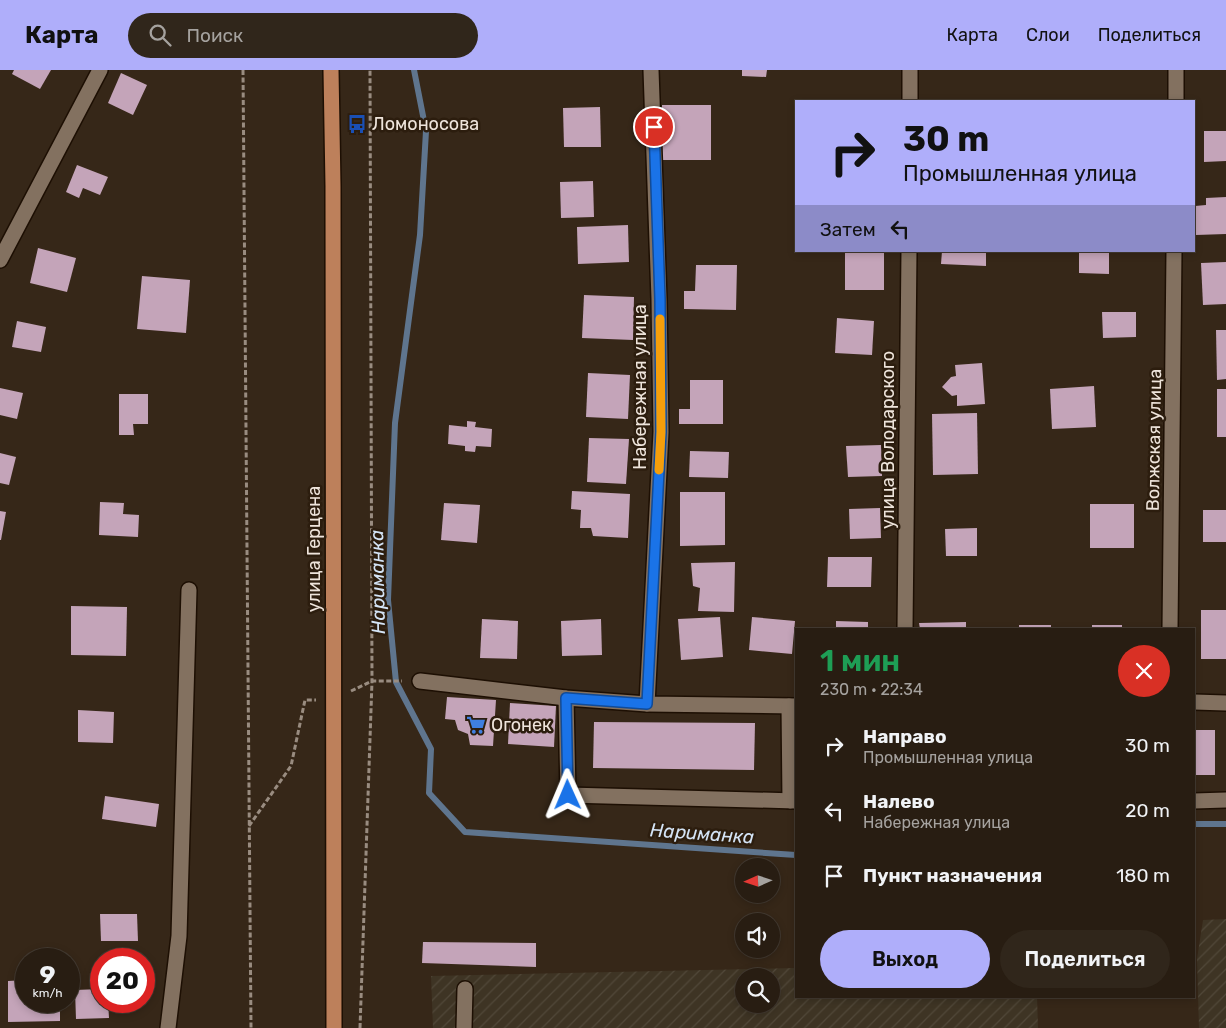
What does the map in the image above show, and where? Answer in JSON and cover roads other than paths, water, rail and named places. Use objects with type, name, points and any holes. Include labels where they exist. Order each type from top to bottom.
[{"type":"main road","name":"улица Герцена","points":[[331,70],[333,186],[332,699],[334,1028]]},
{"type":"street","points":[[0,260],[100,70]]},
{"type":"street","name":"Набережная улица","points":[[647,704],[661,432],[660,299],[652,70]]},
{"type":"street","points":[[910,70],[910,100]]},
{"type":"street","points":[[1176,70],[1176,100]]},
{"type":"street","name":"улица Володарского","points":[[905,628],[908,252]]},
{"type":"street","name":"Волжская улица","points":[[1170,628],[1174,252]]},
{"type":"street","points":[[168,1028],[179,936],[189,590]]},
{"type":"street","points":[[420,681],[566,698],[647,704],[793,706],[793,801],[568,795],[566,698]]},
{"type":"street","points":[[1195,702],[1226,703]]},
{"type":"street","points":[[1195,801],[1226,800]]},
{"type":"street","points":[[464,1028],[465,989]]},
{"type":"waterway","name":"Нариманка","points":[[414,70],[426,131],[420,235],[395,423],[388,600],[396,682],[431,749],[429,793],[465,832],[795,855]]},
{"type":"waterway","name":"Нариманка","points":[[1195,824],[1226,824]]},
{"type":"place","name":"Ломоносова","points":[[357,124]]},
{"type":"place","name":"Огонек","points":[[476,725]]}]
